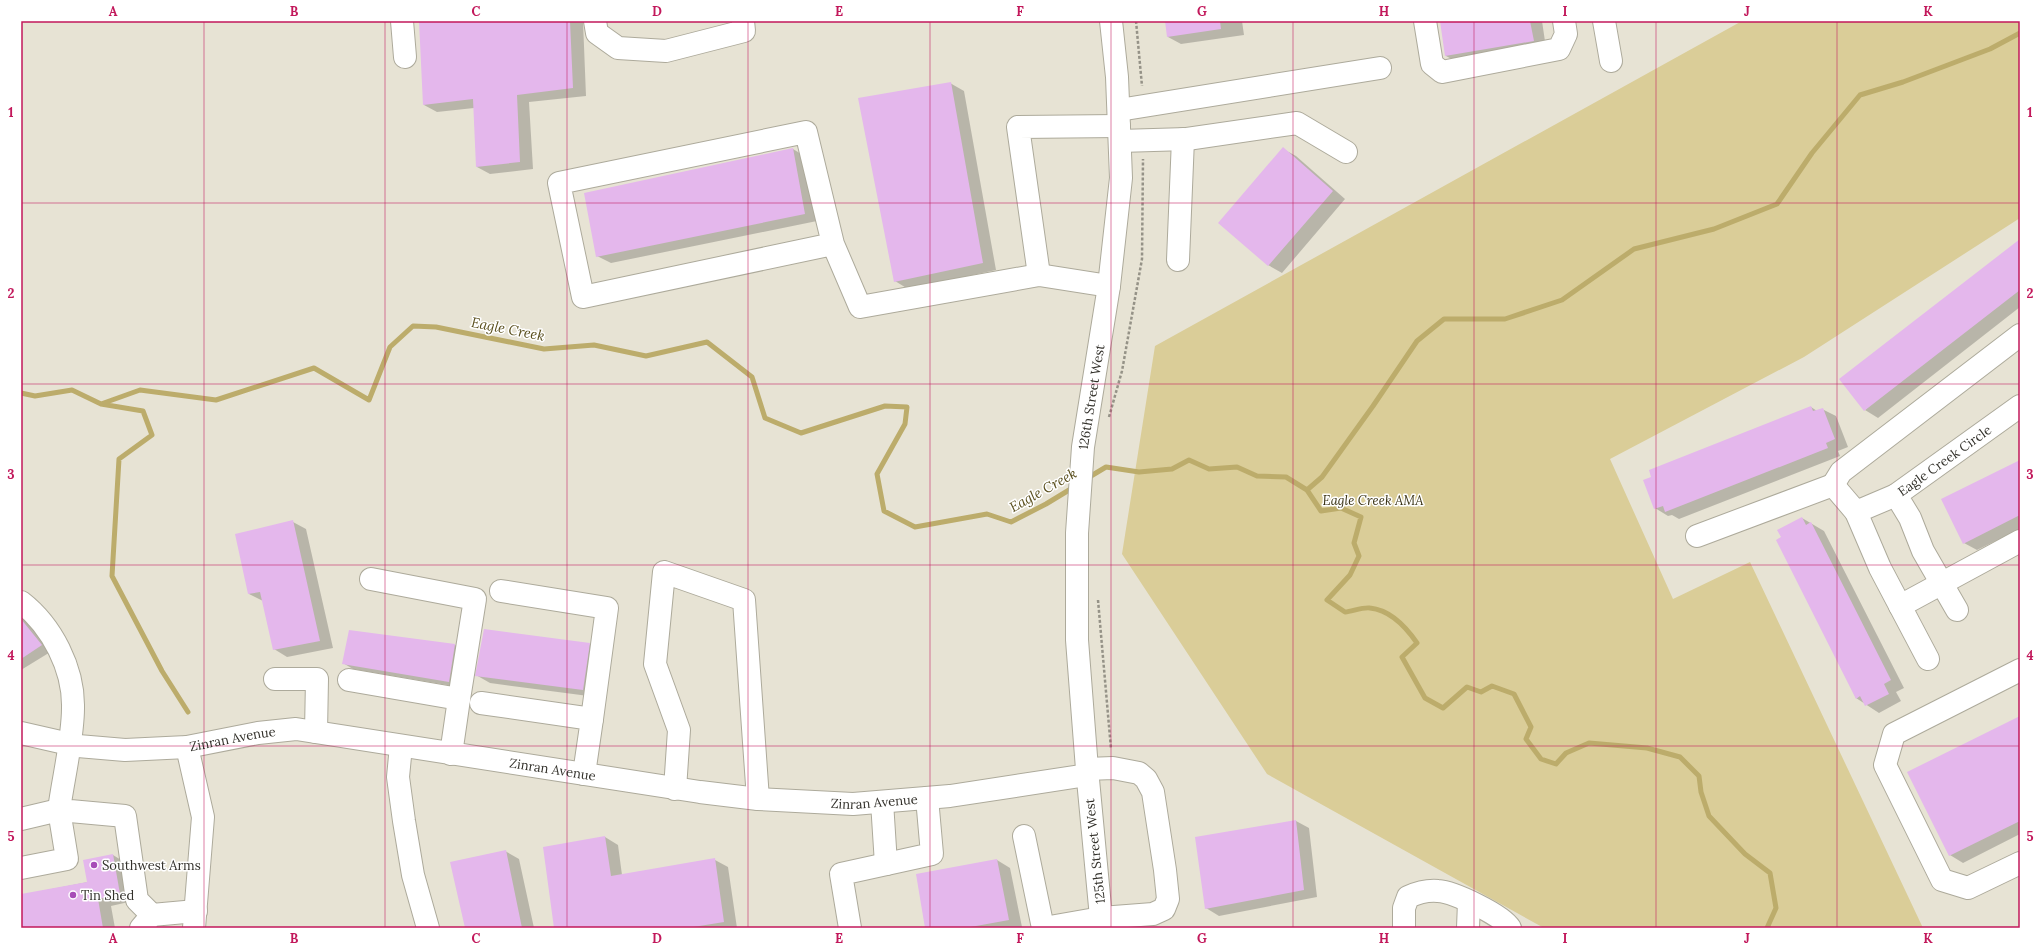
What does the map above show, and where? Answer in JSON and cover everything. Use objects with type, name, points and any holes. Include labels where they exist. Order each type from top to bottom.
[{"type":"street","points":[[402,21],[405,57]]},
{"type":"street","points":[[595,21],[597,33],[618,48],[666,50],[744,31],[743,21]]},
{"type":"street","name":"126th Street West","points":[[1087,772],[1077,640],[1077,533],[1083,447],[1109,286],[1121,178],[1119,126],[1111,21]]},
{"type":"street","points":[[1425,21],[1432,64],[1442,72],[1559,49],[1566,34],[1564,21]]},
{"type":"street","points":[[1604,21],[1611,61]]},
{"type":"street","points":[[1119,126],[1144,106],[1380,68]]},
{"type":"street","points":[[1039,275],[1018,127],[1119,126],[1144,140],[1183,139],[1297,123],[1346,152]]},
{"type":"street","points":[[833,244],[583,297],[559,183],[806,132],[833,244],[860,306],[1039,275],[1109,286]]},
{"type":"street","points":[[1178,260],[1183,139]]},
{"type":"street","points":[[1697,536],[1833,485],[1840,472],[2020,335]]},
{"type":"street","name":"Eagle Creek Circle","points":[[1956,610],[1923,552],[1910,518],[1896,495],[2020,406]]},
{"type":"street","points":[[1833,485],[1856,512],[1880,568],[1928,659]]},
{"type":"street","points":[[1856,512],[1896,495]]},
{"type":"street","points":[[1900,606],[1941,582],[2020,542]]},
{"type":"street","points":[[675,789],[679,730],[655,664],[664,572],[744,600],[758,799]]},
{"type":"street","points":[[371,579],[475,599],[451,754]]},
{"type":"street","points":[[500,590],[607,608],[584,774]]},
{"type":"street","points":[[21,602],[31,610],[50,634],[63,658],[71,689],[73,708],[59,810],[67,859],[21,868]]},
{"type":"street","points":[[2020,670],[1894,734],[1886,765],[1942,880],[1968,888],[2020,863]]},
{"type":"street","points":[[275,679],[317,679],[316,732]]},
{"type":"street","points":[[348,680],[460,699]]},
{"type":"street","points":[[480,703],[592,719]]},
{"type":"street","name":"Zinran Avenue","points":[[21,733],[69,744],[125,750],[187,747],[258,733],[296,729],[675,789],[758,799],[854,804],[927,798],[1113,768],[1139,773],[1146,779],[1153,792],[1168,899],[1164,909],[1153,914],[1102,923],[1044,928]]},
{"type":"street","points":[[401,746],[398,777],[404,821],[413,875],[428,928]]},
{"type":"street","points":[[21,819],[59,810],[125,816],[137,900],[146,921],[195,919],[203,817],[187,747]]},
{"type":"street","name":"125th Street West","points":[[1087,772],[1102,923]]},
{"type":"street","points":[[850,928],[841,874],[932,854],[927,798]]},
{"type":"street","points":[[882,802],[886,864]]},
{"type":"street","points":[[1024,836],[1044,928]]},
{"type":"street","points":[[1404,928],[1404,908],[1408,897],[1421,891],[1440,891],[1469,902],[1486,910],[1510,928]]},
{"type":"street","points":[[1468,928],[1469,902]]},
{"type":"path","points":[[1136,21],[1144,106]]},
{"type":"path","points":[[1108,420],[1122,371],[1142,259],[1144,140]]},
{"type":"path","points":[[1098,598],[1113,768]]},
{"type":"green space","name":"Eagle Creek AMA","points":[[1742,21],[2020,21],[2020,218],[1804,357],[1610,459],[1673,599],[1750,562],[1923,928],[1544,928],[1267,774],[1122,554],[1155,346]]},
{"type":"building","points":[[419,21],[570,21],[573,88],[517,95],[520,162],[476,167],[473,99],[423,105]]},
{"type":"building","points":[[1165,21],[1220,21],[1221,29],[1167,37]]},
{"type":"building","points":[[1440,21],[1530,21],[1534,41],[1445,56]]},
{"type":"building","points":[[951,82],[983,263],[894,282],[858,98]]},
{"type":"building","points":[[1283,147],[1333,191],[1268,266],[1218,223]]},
{"type":"building","points":[[793,148],[805,214],[596,257],[584,193]]},
{"type":"building","points":[[2020,239],[2020,290],[1864,411],[1839,379]]},
{"type":"building","points":[[1811,406],[1813,411],[1823,408],[1835,439],[1826,443],[1828,448],[1665,512],[1663,506],[1654,509],[1643,480],[1651,477],[1649,470]]},
{"type":"building","points":[[2020,460],[2020,515],[1963,544],[1941,499]]},
{"type":"building","points":[[1802,517],[1806,525],[1811,522],[1891,680],[1884,684],[1889,694],[1865,706],[1860,696],[1856,699],[1776,540],[1781,537],[1777,530]]},
{"type":"building","points":[[293,520],[320,641],[273,650],[260,592],[248,594],[235,534]]},
{"type":"building","points":[[21,619],[42,645],[21,659]]},
{"type":"building","points":[[484,629],[590,643],[583,690],[475,676]]},
{"type":"building","points":[[349,630],[455,644],[449,682],[342,664]]},
{"type":"building","points":[[2020,716],[2020,821],[1949,856],[1907,772]]},
{"type":"building","points":[[1296,820],[1304,890],[1205,909],[1195,837]]},
{"type":"building","points":[[605,836],[611,876],[715,858],[724,922],[687,928],[554,928],[543,847]]},
{"type":"building","points":[[506,850],[522,928],[465,928],[450,862]]},
{"type":"building","points":[[113,854],[120,894],[98,899],[103,928],[21,928],[21,894],[87,882],[83,860]]},
{"type":"building","points":[[997,859],[1009,920],[965,928],[925,928],[916,874]]},
{"type":"waterway","points":[[1307,490],[1322,477],[1417,341],[1444,319],[1505,319],[1562,300],[1634,249],[1714,229],[1777,204],[1812,153],[1860,95],[1903,82],[1990,49],[2020,33]]},
{"type":"waterway","name":"Eagle Creek","points":[[101,404],[140,390],[216,400],[314,368],[369,400],[390,347],[413,326],[436,327],[544,349],[594,345],[646,356],[707,342],[752,377],[765,418],[801,433],[885,406],[907,407],[905,424],[877,474],[884,511],[915,527],[987,514],[1011,522],[1046,504],[1074,487]]},
{"type":"waterway","points":[[21,393],[35,396],[72,390],[101,404],[143,411],[152,435],[119,459],[112,576],[162,671],[188,712]]},
{"type":"waterway","name":"Eagle Creek","points":[[1086,479],[1106,467],[1139,472],[1172,469],[1189,460],[1209,469],[1237,467],[1257,476],[1286,477],[1307,490],[1321,511],[1341,508],[1361,517],[1354,543],[1359,556],[1350,575],[1327,600],[1345,612],[1364,608],[1377,609],[1391,616],[1403,625],[1417,643],[1402,657],[1425,698],[1443,708],[1467,687],[1481,692],[1492,686],[1514,694],[1531,727],[1526,739],[1541,759],[1556,764],[1566,753],[1589,743],[1647,748],[1680,757],[1699,776],[1701,792],[1709,816],[1745,854],[1770,873],[1776,908],[1767,928]]},
{"type":"place","name":"Southwest Arms","points":[[94,865]]},
{"type":"place","name":"Tin Shed","points":[[73,895]]}]
